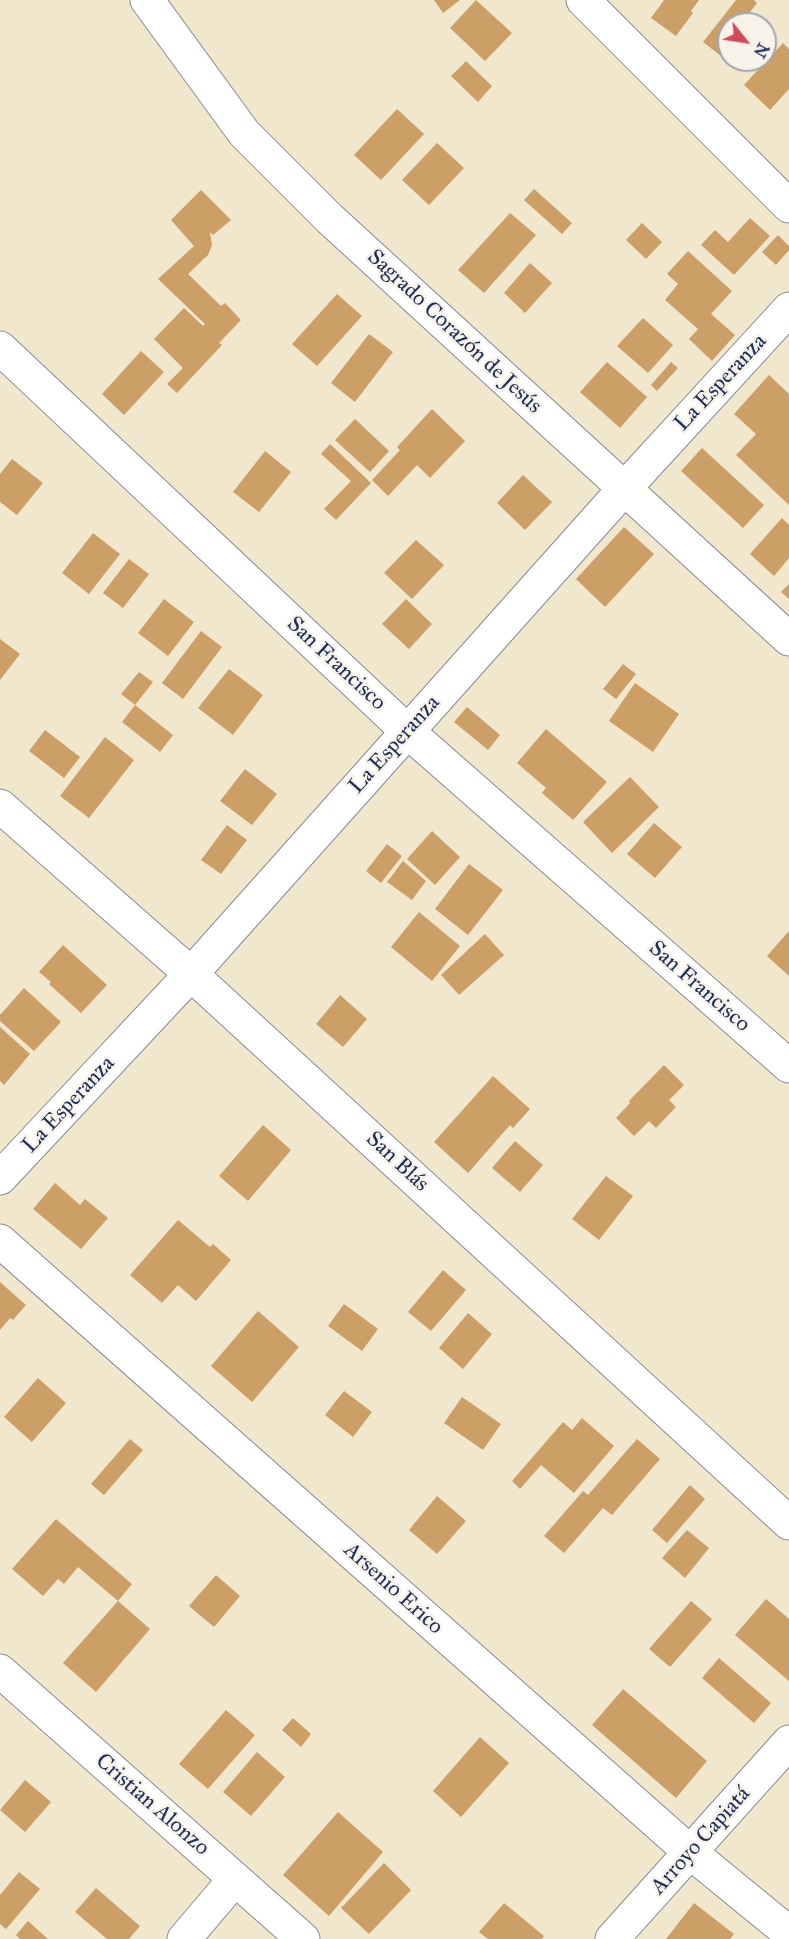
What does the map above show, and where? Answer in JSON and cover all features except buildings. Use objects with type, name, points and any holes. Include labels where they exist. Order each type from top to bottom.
[{"type":"street","name":"Sagrado Corazón de Jesús","points":[[147,0],[244,133],[330,219],[789,639]]},
{"type":"street","points":[[583,0],[789,206]]},
{"type":"street","name":"La Esperanza","points":[[0,1178],[191,974],[624,489],[789,309]]},
{"type":"street","name":"San Francisco","points":[[0,348],[407,731],[789,1066]]},
{"type":"street","name":"San Blás","points":[[0,806],[191,974],[789,1523]]},
{"type":"street","name":"Arsenio Erico","points":[[0,1241],[690,1852],[789,1933]]},
{"type":"street","name":"Cristian Alonzo","points":[[3,1681],[236,1878],[303,1939]]},
{"type":"street","name":"Arroyo Capiatá","points":[[612,1939],[789,1742]]},
{"type":"street","points":[[184,1939],[236,1878]]}]
